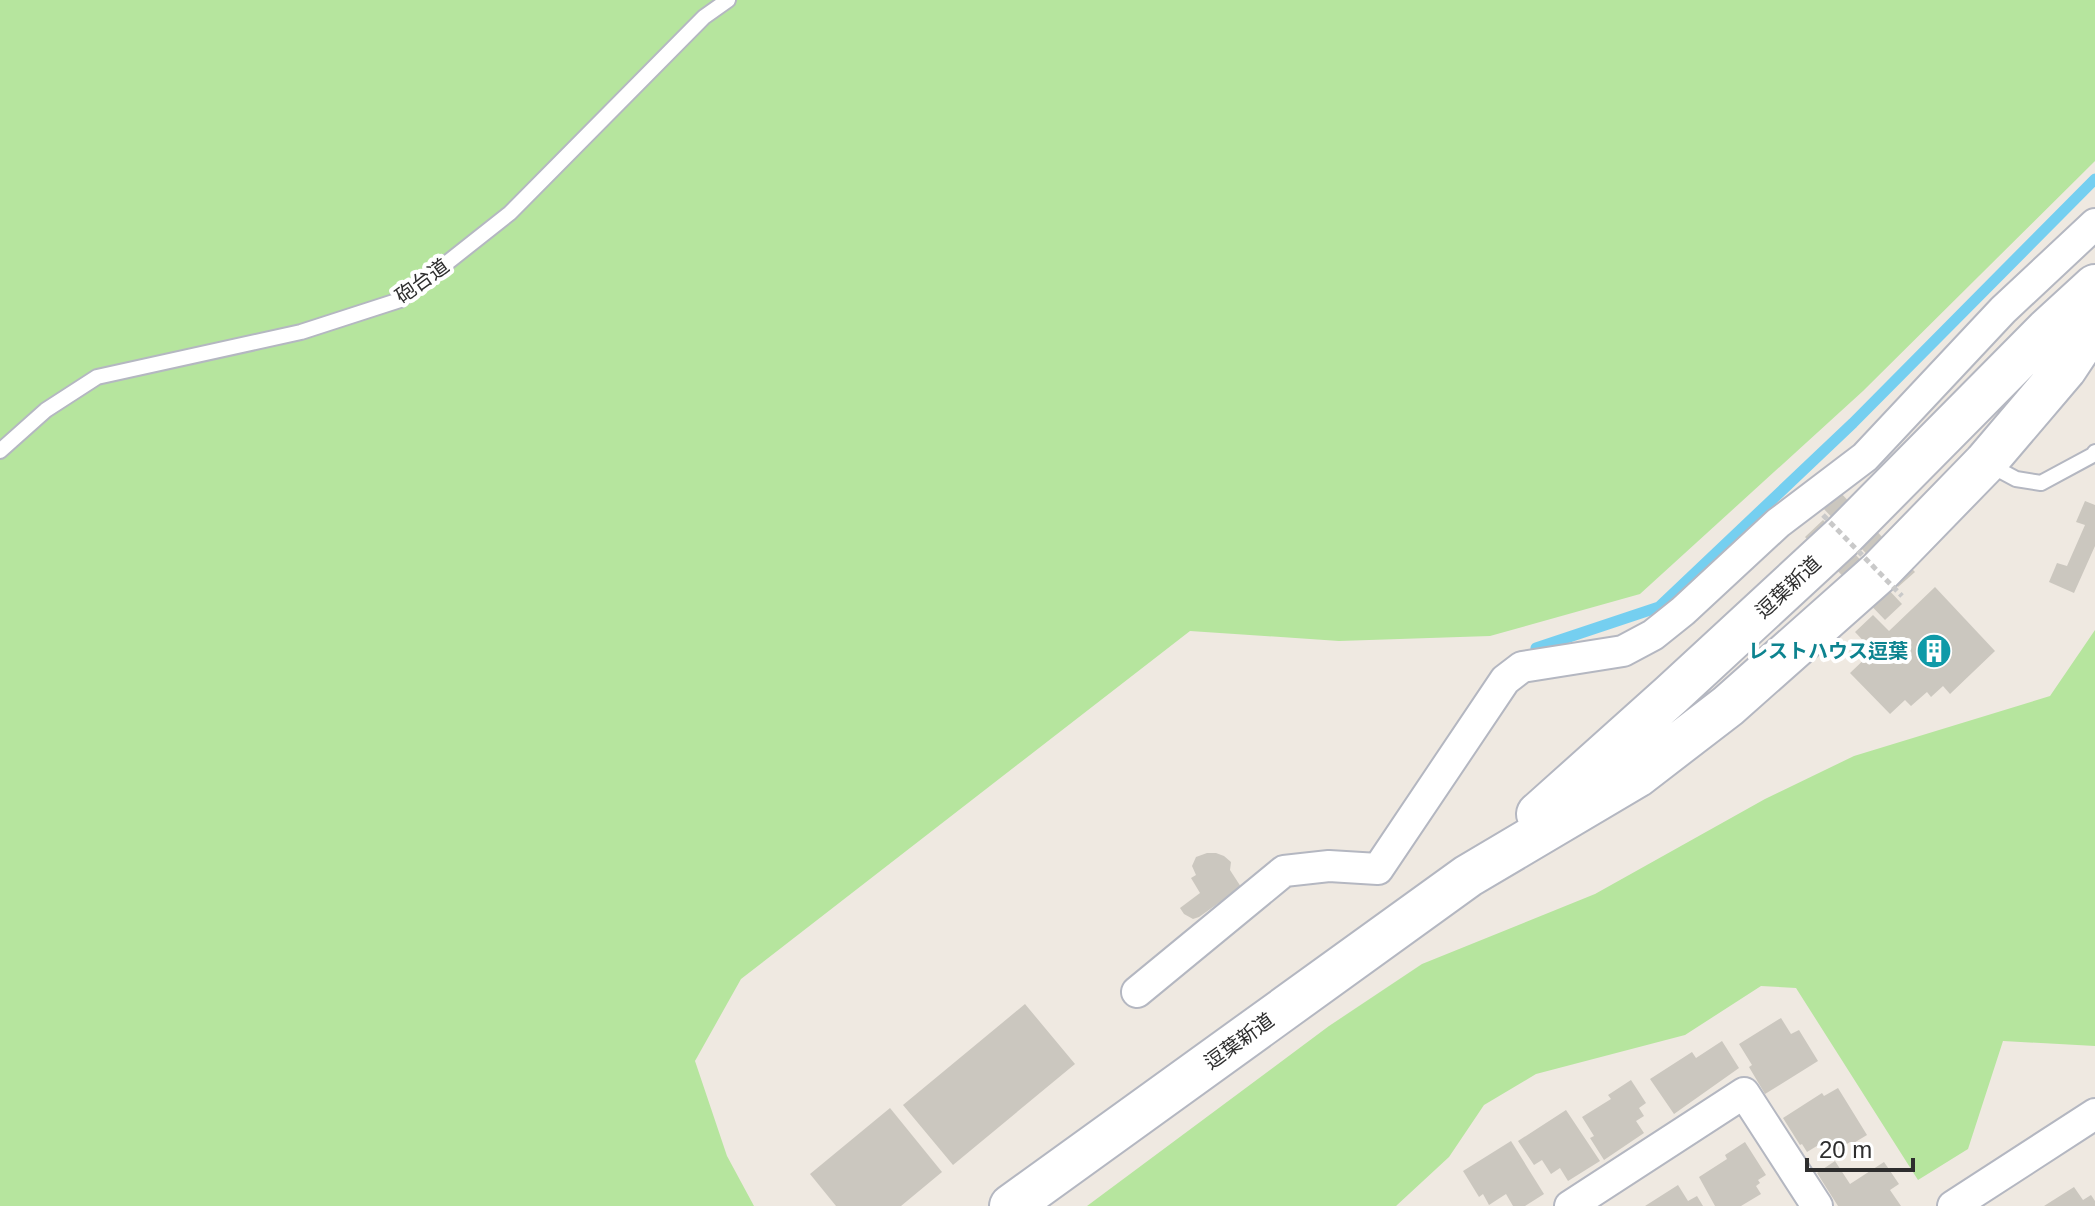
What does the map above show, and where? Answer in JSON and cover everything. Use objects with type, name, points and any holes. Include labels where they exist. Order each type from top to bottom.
[{"type":"street","points":[[1137,992],[1284,871],[1329,866],[1378,869],[1505,680],[1522,667],[1623,651],[1653,635],[1778,523],[1865,457],[2003,310],[2095,224]]},
{"type":"street","name":"逗葉新道","points":[[1468,876],[1842,537],[2047,330],[2095,286]]},
{"type":"street","name":"逗葉新道","points":[[1011,1206],[1468,876],[1637,776],[1728,706],[1879,572],[1985,463],[2065,369],[2095,324]]},
{"type":"street","points":[[1570,1206],[1744,1093],[1817,1206]]},
{"type":"street","points":[[1953,1206],[2095,1114]]},
{"type":"lane","name":"砲台道","points":[[0,451],[46,410],[97,377],[301,332],[400,300],[510,213],[704,17],[728,0]]},
{"type":"lane","points":[[1985,463],[2016,479],[2041,483],[2095,452]]},
{"type":"path","points":[[1823,515],[1902,596]]},
{"type":"green space","points":[[0,0],[2095,0],[2095,161],[1863,391],[1640,594],[1490,636],[1339,641],[1190,631],[741,979],[695,1061],[727,1156],[754,1206],[0,1206]]},
{"type":"green space","points":[[2095,630],[2095,1046],[2003,1041],[1968,1149],[1918,1180],[1796,988],[1761,986],[1685,1035],[1536,1074],[1484,1105],[1449,1157],[1396,1206],[1087,1206],[1329,1026],[1422,964],[1595,894],[1765,799],[1854,756],[2050,696]]},
{"type":"building","points":[[1839,491],[1915,572],[1898,587],[1822,507]]},
{"type":"building","points":[[2085,501],[2095,505],[2095,546],[2074,593],[2049,582],[2057,563],[2067,566],[2085,525],[2076,522]]},
{"type":"building","points":[[1823,520],[1902,604],[1885,620],[1805,537]]},
{"type":"building","name":"レストハウス逗葉","points":[[1935,587],[1995,651],[1950,694],[1943,686],[1931,697],[1927,692],[1911,706],[1905,700],[1890,714],[1850,673],[1873,651],[1855,632],[1873,615],[1889,631]]},
{"type":"building","points":[[1207,853],[1224,856],[1231,862],[1230,870],[1241,887],[1193,919],[1180,908],[1200,893],[1191,878],[1196,875],[1192,866],[1196,857]]},
{"type":"building","points":[[1025,1004],[1075,1064],[953,1165],[903,1105]]},
{"type":"building","points":[[1781,1018],[1791,1034],[1799,1030],[1818,1061],[1765,1094],[1739,1044]]},
{"type":"building","points":[[1722,1041],[1739,1068],[1674,1114],[1650,1079],[1692,1052],[1696,1058]]},
{"type":"building","points":[[1631,1080],[1646,1103],[1639,1108],[1644,1116],[1636,1121],[1644,1133],[1604,1160],[1590,1138],[1594,1136],[1582,1117],[1611,1099],[1608,1095]]},
{"type":"building","points":[[1838,1088],[1867,1135],[1833,1153],[1825,1141],[1807,1152],[1783,1118],[1822,1093],[1824,1096]]},
{"type":"building","points":[[890,1108],[942,1172],[901,1206],[836,1206],[810,1174]]},
{"type":"building","points":[[1566,1110],[1600,1161],[1568,1181],[1560,1168],[1551,1174],[1542,1160],[1534,1165],[1518,1141]]},
{"type":"building","points":[[1511,1141],[1544,1194],[1525,1206],[1513,1206],[1506,1194],[1489,1205],[1483,1194],[1479,1197],[1463,1171]]},
{"type":"building","points":[[1745,1142],[1766,1175],[1758,1180],[1760,1183],[1756,1186],[1761,1194],[1741,1206],[1715,1206],[1699,1177],[1727,1159],[1725,1155]]},
{"type":"building","points":[[1835,1161],[1850,1184],[1884,1162],[1899,1184],[1890,1190],[1901,1206],[1838,1206],[1817,1173]]},
{"type":"building","points":[[1678,1185],[1688,1201],[1697,1196],[1703,1206],[1645,1206]]},
{"type":"building","points":[[2074,1187],[2083,1200],[2091,1195],[2095,1206],[2044,1206]]},
{"type":"waterway","points":[[1536,648],[1659,607],[1853,423],[2095,179]]},
{"type":"place","name":"レストハウス逗葉","points":[[1934,651]]}]
